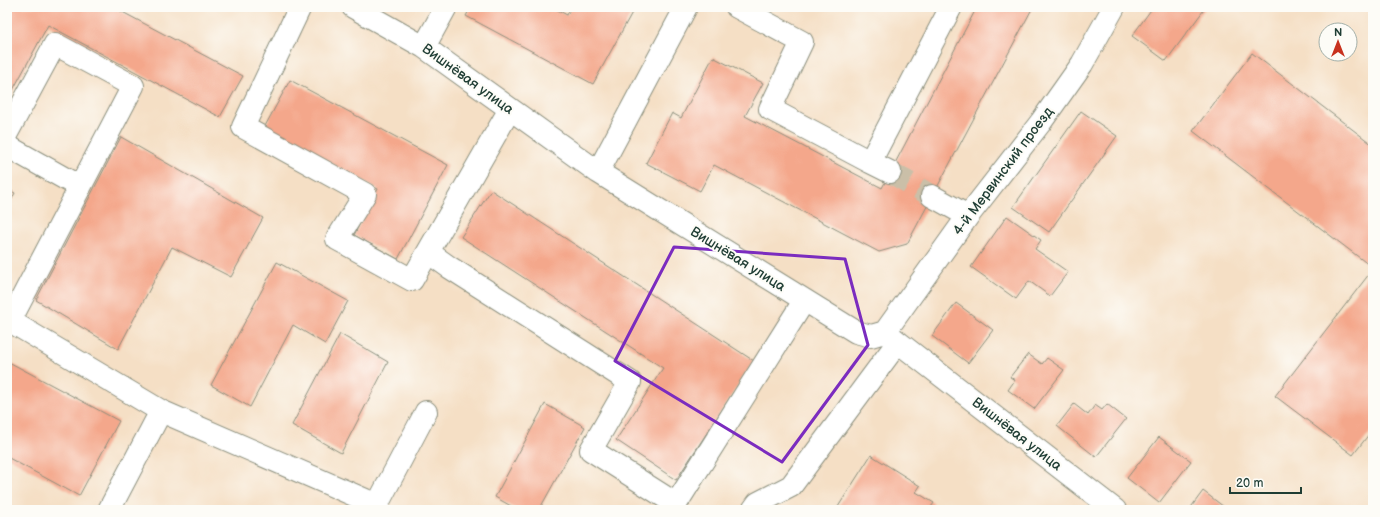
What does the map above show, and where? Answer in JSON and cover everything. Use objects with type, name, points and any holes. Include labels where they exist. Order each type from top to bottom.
[{"type":"street","points":[[300,7],[242,127],[365,194],[336,239],[412,280],[510,109]]},
{"type":"street","name":"Вишнёвая улица","points":[[353,7],[424,46],[598,172],[804,301],[856,332],[871,336],[891,337],[1115,510]]},
{"type":"street","points":[[424,46],[446,7]]},
{"type":"street","points":[[598,172],[686,7]]},
{"type":"street","points":[[737,7],[802,42],[770,109],[890,172]]},
{"type":"street","points":[[870,162],[951,7]]},
{"type":"street","name":"4-й Мервинский проезд","points":[[753,510],[758,503],[791,486],[891,337],[968,216],[1041,122],[1082,64],[1114,7]]},
{"type":"street","points":[[7,133],[54,44],[133,86],[9,320],[161,411],[377,505],[426,412]]},
{"type":"street","points":[[7,146],[80,187]]},
{"type":"street","points":[[932,196],[968,216]]},
{"type":"street","points":[[428,252],[449,267],[630,382],[591,450],[676,504],[804,301]]},
{"type":"street","points":[[109,510],[161,411]]},
{"type":"highlighted area","points":[[674,247],[845,259],[868,345],[782,462],[615,361]]},
{"type":"building","points":[[7,7],[113,7],[243,76],[220,117],[48,25],[7,101]]},
{"type":"building","points":[[471,7],[552,7],[567,15],[571,7],[635,7],[593,84],[466,16]]},
{"type":"building","points":[[977,7],[1033,7],[907,244],[879,252],[714,165],[700,191],[646,163],[672,113],[681,118],[713,57],[763,83],[745,116],[882,188]]},
{"type":"building","points":[[1153,7],[1206,7],[1166,61],[1132,36]]},
{"type":"building","points":[[1252,53],[1373,145],[1373,268],[1193,131]]},
{"type":"building","points":[[290,80],[448,165],[398,259],[354,235],[378,189],[264,128]]},
{"type":"building","points":[[1081,111],[1117,136],[1049,232],[1013,207]]},
{"type":"building","points":[[121,137],[263,218],[231,277],[172,247],[118,349],[36,300]]},
{"type":"building","points":[[7,189],[15,193],[7,208]]},
{"type":"building","points":[[491,190],[754,361],[676,480],[616,440],[663,368],[461,237]]},
{"type":"building","points":[[1007,216],[1041,240],[1035,249],[1068,272],[1050,296],[1029,281],[1016,299],[971,267]]},
{"type":"building","points":[[277,262],[348,301],[325,344],[293,325],[250,407],[211,385]]},
{"type":"building","points":[[1373,269],[1373,429],[1353,455],[1275,396]]},
{"type":"building","points":[[956,303],[993,330],[968,363],[932,336]]},
{"type":"building","points":[[340,334],[388,362],[341,453],[292,425]]},
{"type":"building","points":[[1028,354],[1042,364],[1047,358],[1064,370],[1034,409],[1008,390],[1015,380],[1010,377]]},
{"type":"building","points":[[7,361],[119,421],[79,496],[7,457]]},
{"type":"building","points":[[545,404],[585,427],[539,510],[518,510],[495,497]]},
{"type":"building","points":[[1074,404],[1088,415],[1095,405],[1102,410],[1107,404],[1126,419],[1096,457],[1057,426]]},
{"type":"building","points":[[1159,437],[1191,461],[1159,503],[1127,478]]},
{"type":"building","points":[[871,455],[920,486],[916,492],[934,503],[929,510],[836,510]]},
{"type":"building","points":[[1203,491],[1228,510],[1189,510]]},
{"type":"tunnel","points":[[890,172],[932,196]]}]
